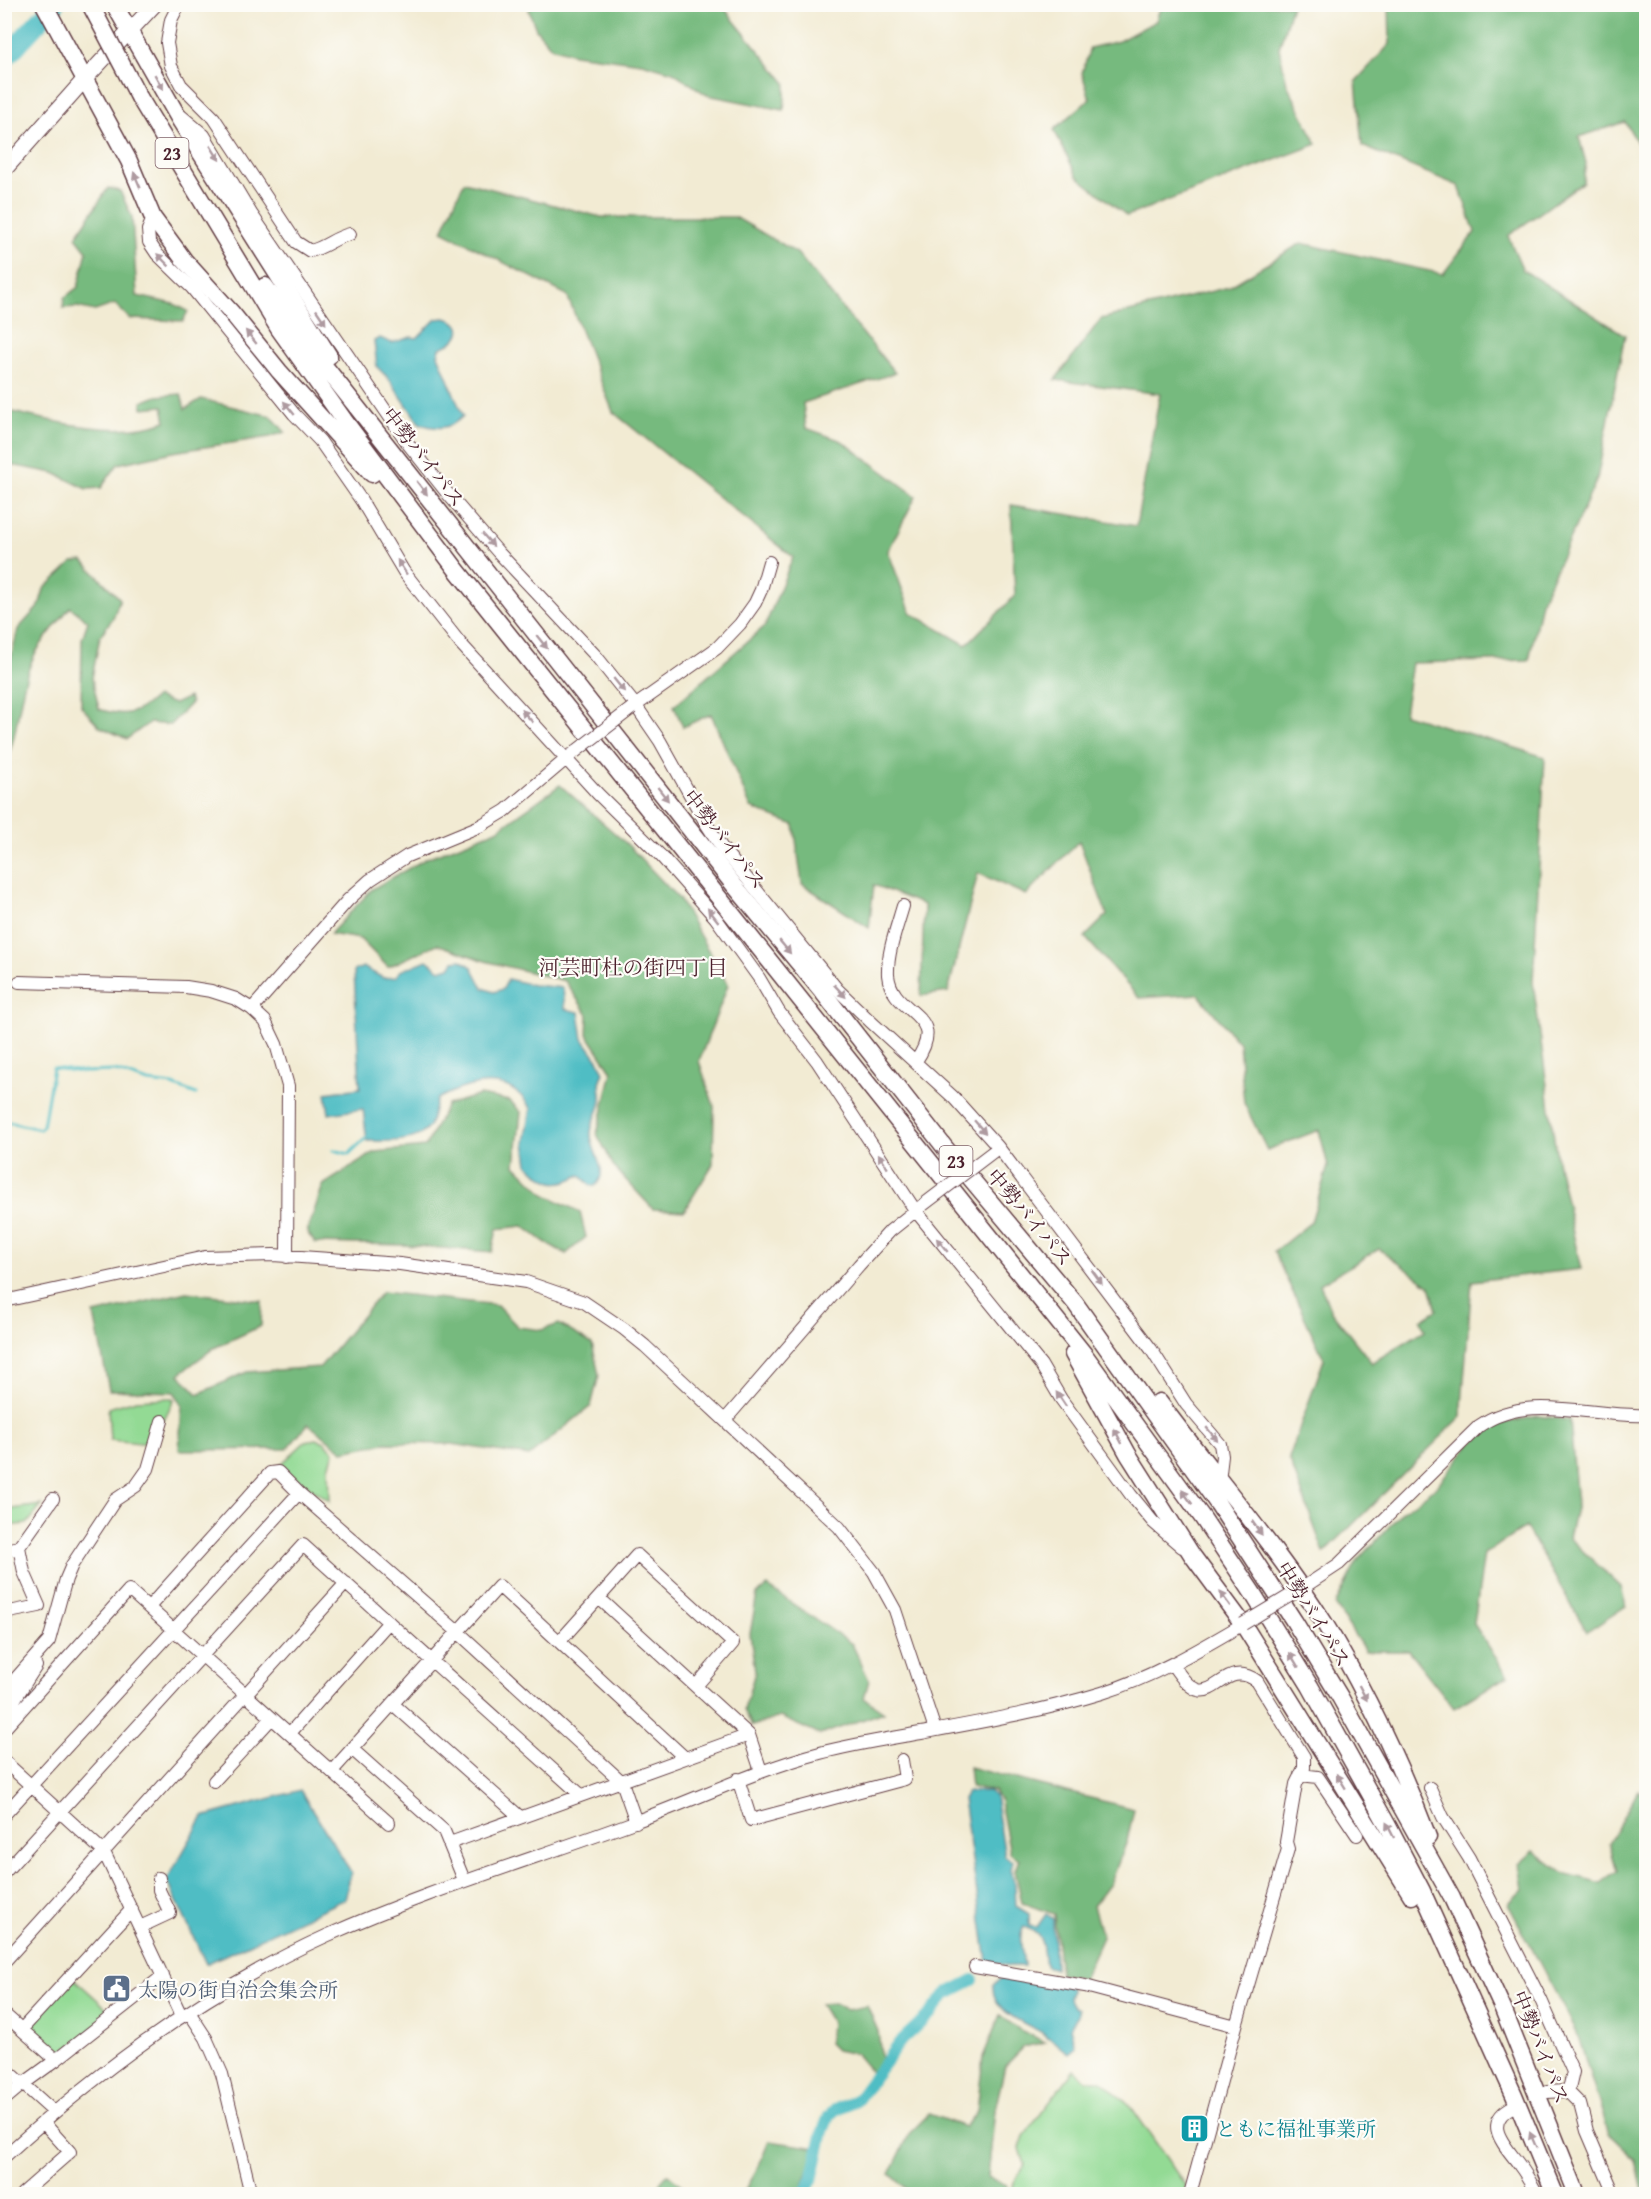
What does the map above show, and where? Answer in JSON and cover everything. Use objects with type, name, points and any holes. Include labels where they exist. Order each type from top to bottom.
[{"type":"highway","points":[[44,4],[129,161],[153,218],[184,260],[231,312],[279,371],[456,570]]},
{"type":"highway","name":"中勢バイパス","points":[[90,4],[139,97],[279,329],[344,420],[456,570],[1084,1354],[1202,1517],[1276,1631],[1337,1734],[1422,1891],[1514,2095],[1555,2194]]},
{"type":"highway","points":[[114,4],[176,111],[321,344],[399,459]]},
{"type":"highway","name":"中勢バイパス","points":[[207,209],[311,350],[734,885],[821,990],[946,1149],[1075,1303],[1218,1504],[1294,1621],[1372,1752],[1452,1898],[1503,2009],[1577,2194]]},
{"type":"highway","points":[[1075,1303],[1125,1357],[1243,1510],[1301,1588],[1325,1625],[1378,1722],[1415,1804],[1452,1898]]},
{"type":"highway","points":[[1050,1312],[1128,1454],[1192,1555],[1243,1624],[1395,1865],[1468,1993]]},
{"type":"main road","points":[[4,170],[155,4]]},
{"type":"street","points":[[179,4],[171,20],[167,43],[171,66],[181,85],[214,118],[296,242],[309,251],[319,249],[337,237],[350,234]]},
{"type":"street","points":[[176,111],[204,135],[252,215],[410,445],[448,494],[491,543],[596,656],[660,741],[706,825],[722,848],[837,989],[953,1097],[1151,1349],[1186,1404],[1220,1444],[1222,1456],[1219,1481]]},
{"type":"street","points":[[153,218],[148,231],[149,242],[157,254],[192,288],[294,414],[320,441],[361,500],[404,572],[460,643],[571,756],[598,794],[662,857],[715,917],[759,978],[779,1012],[823,1070],[919,1208],[1034,1356],[1061,1399],[1145,1513],[1192,1555]]},
{"type":"street","points":[[252,1009],[348,900],[370,880],[407,856],[480,826],[505,811],[634,707],[717,648],[740,624],[755,603],[769,562]]},
{"type":"street","points":[[903,906],[888,976],[896,995],[910,1011],[923,1021],[928,1036],[916,1061]]},
{"type":"street","points":[[19,981],[186,987],[236,999],[265,1021],[276,1044],[288,1086],[287,1257]]},
{"type":"street","points":[[725,1420],[890,1231],[996,1149]]},
{"type":"street","points":[[4,1301],[205,1257],[253,1255],[400,1264],[526,1282],[584,1302],[624,1329],[839,1527],[874,1572],[895,1610],[935,1730]]},
{"type":"street","points":[[4,2157],[54,2112],[185,2015],[255,1973],[323,1938],[464,1880],[636,1822],[761,1771],[854,1744],[1007,1716],[1101,1693],[1173,1665],[1338,1564],[1479,1426],[1488,1420],[1502,1413],[1529,1408],[1647,1415]]},
{"type":"street","points":[[4,1716],[49,1641],[72,1565],[115,1500],[136,1486],[148,1469],[162,1421]]},
{"type":"street","points":[[149,1607],[270,1473],[278,1472],[622,1782],[636,1822]]},
{"type":"street","points":[[4,1815],[299,1493]]},
{"type":"street","points":[[4,1550],[19,1547],[53,1499]]},
{"type":"street","points":[[4,1873],[303,1545],[581,1795]]},
{"type":"street","points":[[4,1613],[39,1606],[24,1572],[19,1547]]},
{"type":"street","points":[[560,1641],[637,1555],[733,1643],[696,1686]]},
{"type":"street","points":[[4,1962],[346,1583]]},
{"type":"street","points":[[332,1771],[499,1587],[685,1758]]},
{"type":"street","points":[[4,1729],[129,1590],[389,1823]]},
{"type":"street","points":[[599,1598],[748,1735],[761,1771]]},
{"type":"street","points":[[290,1733],[389,1622]]},
{"type":"street","points":[[4,1692],[49,1641]]},
{"type":"street","points":[[1173,1665],[1186,1684],[1197,1690],[1211,1690],[1228,1676],[1238,1674],[1250,1676],[1257,1681],[1304,1757],[1304,1768],[1296,1784],[1286,1842],[1288,1849],[1190,2194]]},
{"type":"street","points":[[394,1705],[520,1817]]},
{"type":"street","points":[[214,1781],[272,1718]]},
{"type":"street","points":[[450,1843],[748,1735]]},
{"type":"street","points":[[353,1750],[444,1831],[464,1880]]},
{"type":"street","points":[[738,1779],[751,1820],[905,1779],[902,1760]]},
{"type":"street","points":[[4,1761],[104,1852],[179,2011],[206,2038],[222,2074],[251,2194]]},
{"type":"street","points":[[1300,1775],[1318,1777],[1357,1835]]},
{"type":"street","points":[[1430,1788],[1443,1817],[1469,1858],[1541,2000],[1573,2072],[1567,2091]]},
{"type":"street","points":[[140,1927],[170,1913],[159,1890],[159,1878]]},
{"type":"street","points":[[22,2029],[132,1909]]},
{"type":"street","points":[[975,1967],[1085,1986],[1236,2026]]},
{"type":"street","points":[[4,2100],[163,1976]]},
{"type":"street","points":[[4,2014],[56,2060]]},
{"type":"street","points":[[4,2067],[54,2112]]},
{"type":"street","points":[[1547,2092],[1567,2091],[1580,2104],[1587,2131],[1614,2194]]},
{"type":"street","points":[[1514,2106],[1502,2115],[1498,2122],[1497,2134],[1537,2194]]},
{"type":"street","points":[[22,2194],[70,2152],[43,2122]]},
{"type":"green space","points":[[530,4],[722,5],[786,83],[784,110],[707,95],[673,72],[642,63],[574,54],[551,47],[536,29],[529,11]]},
{"type":"green space","points":[[1161,5],[1292,5],[1279,48],[1287,84],[1317,144],[1127,216],[1077,176],[1054,130],[1090,99],[1082,73],[1090,48],[1119,41],[1156,21]]},
{"type":"green space","points":[[1389,5],[1646,5],[1646,157],[1625,122],[1579,137],[1586,163],[1583,182],[1508,236],[1523,270],[1625,335],[1597,479],[1541,602],[1529,660],[1412,663],[1404,714],[1545,757],[1533,982],[1557,1160],[1581,1269],[1472,1281],[1461,1417],[1324,1553],[1289,1458],[1324,1359],[1274,1252],[1311,1222],[1328,1166],[1319,1130],[1267,1150],[1244,1103],[1239,1043],[1198,994],[1139,998],[1085,937],[1107,915],[1079,841],[1026,895],[978,873],[948,992],[921,996],[924,905],[874,885],[869,928],[802,884],[794,825],[751,808],[711,714],[683,727],[674,706],[765,626],[793,557],[613,412],[567,295],[442,231],[464,182],[601,217],[735,217],[797,253],[895,373],[803,403],[806,428],[842,441],[916,496],[888,551],[911,613],[966,645],[1015,596],[1011,505],[1136,526],[1160,394],[1055,380],[1101,319],[1229,287],[1301,243],[1443,274],[1475,232],[1459,186],[1362,146],[1356,81],[1390,44]],"holes":[[[1379,1249],[1430,1286],[1437,1310],[1421,1320],[1425,1330],[1372,1363],[1331,1311],[1320,1284]]]},
{"type":"green space","points":[[108,188],[120,191],[132,217],[137,296],[174,304],[188,311],[183,321],[130,319],[115,304],[95,311],[77,307],[63,308],[64,298],[78,287],[87,251],[76,237]]},
{"type":"green space","points":[[181,394],[185,409],[201,399],[271,416],[285,432],[270,437],[173,452],[118,464],[101,488],[87,489],[54,473],[5,464],[5,415],[13,412],[69,424],[110,429],[148,426],[166,421],[163,406],[143,408],[142,402],[157,396]]},
{"type":"green space","points":[[83,561],[120,599],[113,618],[100,636],[92,678],[99,709],[129,713],[142,708],[156,697],[174,704],[189,697],[191,703],[170,725],[149,723],[127,739],[100,727],[81,706],[82,639],[88,621],[70,607],[34,656],[25,683],[14,738],[5,764],[5,682],[18,629],[39,606],[44,589],[73,562]]},
{"type":"green space","points":[[560,785],[628,845],[679,899],[728,985],[699,1061],[714,1106],[713,1164],[684,1211],[653,1209],[614,1167],[597,1134],[612,1072],[587,1034],[588,1015],[565,981],[485,961],[437,944],[388,967],[360,939],[330,934],[372,889],[427,858],[497,830]]},
{"type":"green space","points":[[480,1095],[510,1101],[521,1112],[515,1165],[544,1194],[580,1212],[586,1237],[566,1254],[523,1226],[497,1229],[492,1252],[404,1245],[315,1243],[307,1232],[323,1185],[375,1152],[425,1147],[447,1105]]},
{"type":"green space","points":[[186,1292],[262,1301],[261,1326],[214,1348],[179,1374],[198,1394],[247,1372],[320,1367],[382,1292],[497,1305],[518,1327],[542,1330],[559,1324],[592,1344],[599,1375],[591,1406],[529,1456],[452,1444],[385,1443],[343,1451],[308,1424],[287,1449],[179,1450],[182,1404],[174,1392],[109,1390],[94,1314]]},
{"type":"green space","points":[[169,1398],[174,1400],[151,1444],[110,1440],[108,1408],[136,1400]]},
{"type":"green space","points":[[1538,1416],[1570,1420],[1577,1504],[1569,1538],[1621,1587],[1626,1606],[1587,1632],[1526,1527],[1484,1554],[1474,1624],[1508,1676],[1454,1708],[1409,1651],[1365,1651],[1335,1605],[1357,1562],[1402,1512],[1435,1488],[1470,1444],[1499,1424]]},
{"type":"green space","points":[[316,1439],[325,1442],[334,1452],[329,1468],[330,1501],[278,1467],[306,1441]]},
{"type":"green space","points":[[42,1505],[27,1524],[5,1526],[5,1510]]},
{"type":"green space","points":[[768,1587],[852,1644],[869,1680],[864,1698],[884,1712],[820,1735],[780,1717],[752,1726],[744,1710],[755,1672],[750,1634],[757,1594]]},
{"type":"green space","points":[[969,1767],[1134,1809],[1127,1841],[1110,1884],[1093,1906],[1102,1937],[1083,1979],[1060,1974],[1054,1914],[1022,1903],[1015,1870],[1019,1859],[1010,1853],[1000,1801],[994,1791],[971,1787]]},
{"type":"green space","points":[[1638,1790],[1646,1798],[1646,1830],[1640,1847],[1643,1901],[1646,1911],[1646,2194],[1644,2194],[1636,2160],[1609,2134],[1577,2033],[1508,1904],[1523,1889],[1519,1864],[1534,1851],[1563,1873],[1601,1883],[1617,1871],[1609,1843]]},
{"type":"green space","points":[[71,1976],[112,2013],[56,2059],[24,2029]]},
{"type":"green space","points":[[834,2003],[847,2010],[867,2006],[878,2031],[882,2063],[871,2072],[856,2054],[836,2050],[829,2043],[831,2022],[820,2004]]},
{"type":"green space","points":[[1000,2015],[1020,2030],[1045,2042],[1024,2047],[1005,2066],[995,2110],[988,2177],[1007,2186],[1009,2194],[913,2194],[890,2174],[910,2133],[929,2114],[965,2127],[977,2111],[983,2057]]},
{"type":"green space","points":[[1074,2070],[1087,2080],[1101,2080],[1132,2108],[1187,2188],[1185,2194],[1013,2194],[1013,2185],[1025,2165],[1020,2148],[1024,2136]]},
{"type":"green space","points":[[769,2141],[818,2148],[799,2194],[743,2194],[756,2172]]},
{"type":"green space","points":[[668,2174],[692,2194],[650,2194]]},
{"type":"water","points":[[445,318],[457,324],[459,333],[452,342],[440,348],[438,355],[463,416],[453,424],[437,428],[419,423],[389,379],[377,367],[374,341],[380,338],[392,343],[411,337],[417,338],[436,319]]},
{"type":"water","points":[[427,960],[440,970],[450,967],[454,961],[461,960],[472,967],[483,988],[494,992],[503,989],[508,979],[533,985],[563,988],[565,1009],[579,1012],[583,1039],[599,1061],[604,1073],[600,1084],[600,1104],[591,1132],[593,1146],[601,1167],[600,1180],[595,1186],[590,1185],[580,1175],[564,1182],[552,1182],[528,1165],[525,1142],[531,1108],[519,1094],[500,1085],[467,1087],[437,1099],[429,1126],[424,1132],[410,1139],[367,1141],[363,1109],[329,1114],[326,1093],[360,1088],[354,971],[363,967],[383,978],[396,977],[400,971]]},
{"type":"water","points":[[300,1790],[351,1872],[345,1899],[206,1964],[167,1880],[203,1817]]},
{"type":"water","points":[[989,1791],[995,1796],[1005,1856],[1013,1861],[1010,1869],[1015,1884],[1016,1906],[1029,1914],[1029,1926],[1037,1927],[1046,1914],[1053,1919],[1055,1969],[1045,1966],[1040,1938],[1024,1927],[1021,1940],[1024,1966],[1010,1966],[987,1961],[963,1799],[967,1792]]},
{"type":"water","points":[[1004,1976],[1069,1986],[1071,1990],[1069,1999],[1072,2005],[1078,2008],[1078,2015],[1070,2027],[1075,2047],[1068,2053],[1045,2034],[1017,2020],[1002,2009],[994,1994],[993,1985]]},
{"type":"waterway","points":[[4,59],[55,4]]},
{"type":"waterway","points":[[4,1121],[40,1129],[43,1126],[53,1068],[83,1072],[115,1071],[148,1082],[173,1085],[196,1094]]},
{"type":"waterway","points":[[334,1150],[349,1154],[367,1137]]},
{"type":"waterway","points":[[804,2194],[812,2180],[823,2131],[829,2116],[835,2110],[858,2099],[899,2043],[931,2013],[946,1994],[973,1980]]},
{"type":"place","name":"太陽の街自治会集会所","points":[[117,1989]]},
{"type":"place","name":"ともに福祉事業所","points":[[1195,2128]]},
{"type":"district","name":"河芸町杜の街四丁目","points":[[633,967]]}]
